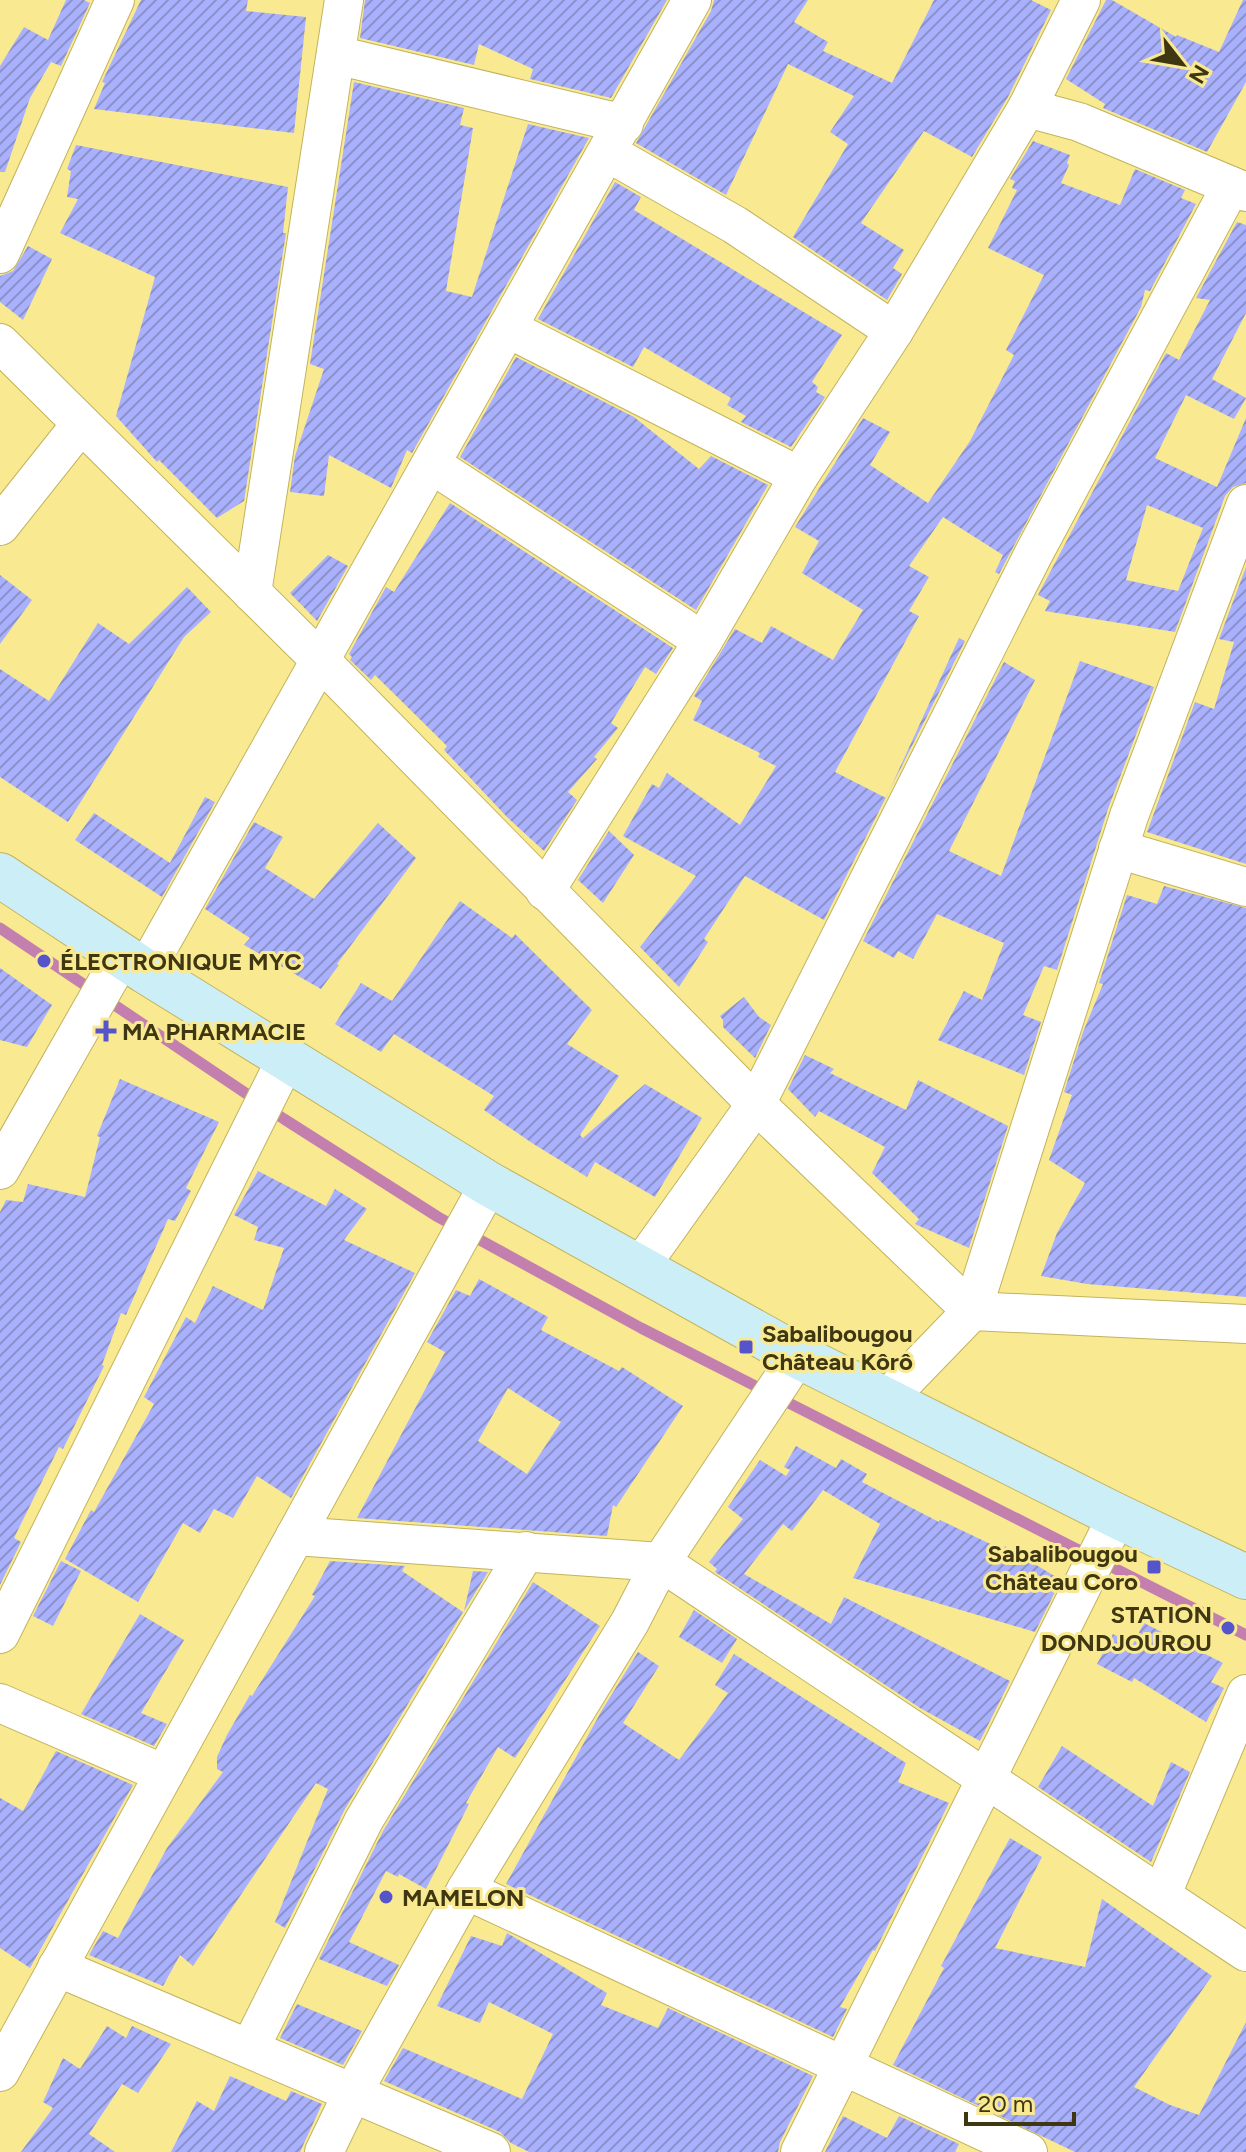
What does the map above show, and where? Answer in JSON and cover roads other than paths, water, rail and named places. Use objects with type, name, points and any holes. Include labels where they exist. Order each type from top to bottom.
[{"type":"main road","points":[[0,875],[133,964],[489,1184],[798,1356],[1246,1577]]},
{"type":"street","points":[[0,254],[115,0]]},
{"type":"street","points":[[252,593],[344,0]]},
{"type":"street","points":[[0,1170],[133,964],[320,660],[692,0]]},
{"type":"street","points":[[545,891],[703,641],[799,476],[894,331],[1027,108],[1081,0]]},
{"type":"street","points":[[336,55],[616,138],[735,225],[894,331]]},
{"type":"street","points":[[639,1268],[756,1104],[1034,553],[1238,189],[1079,122],[1027,108]]},
{"type":"street","points":[[507,328],[799,476]]},
{"type":"street","points":[[0,343],[320,660],[756,1104],[972,1311],[1246,1324]]},
{"type":"street","points":[[0,526],[81,424]]},
{"type":"street","points":[[431,464],[703,641]]},
{"type":"street","points":[[886,1400],[972,1311],[1118,849],[1246,504]]},
{"type":"street","points":[[1118,849],[1246,887]]},
{"type":"street","points":[[0,1634],[287,1057]]},
{"type":"street","points":[[0,2072],[489,1184]]},
{"type":"street","points":[[324,2152],[353,2092],[466,1890],[630,1622],[661,1562],[798,1356]]},
{"type":"street","points":[[800,2152],[1117,1516]]},
{"type":"street","points":[[295,1536],[661,1562],[1246,1952]]},
{"type":"street","points":[[250,2048],[364,1820],[526,1551]]},
{"type":"street","points":[[1162,1894],[1246,1694]]},
{"type":"street","points":[[0,1703],[164,1774]]},
{"type":"street","points":[[466,1890],[1028,2152]]},
{"type":"street","points":[[57,1967],[491,2152]]},
{"type":"waterway","points":[[0,928],[284,1119],[438,1217],[641,1328],[1246,1635]]},
{"type":"place","name":"ÉLECTRONIQUE MYC","points":[[44,961]]},
{"type":"place","name":"MA PHARMACIE","points":[[106,1031]]},
{"type":"place","name":"Sabalibougou Château Kôrô","points":[[746,1347]]},
{"type":"place","name":"Sabalibougou Château Coro","points":[[1154,1567]]},
{"type":"place","name":"STATION DONDJOUROU","points":[[1228,1628]]},
{"type":"place","name":"MAMELON","points":[[386,1897]]}]
